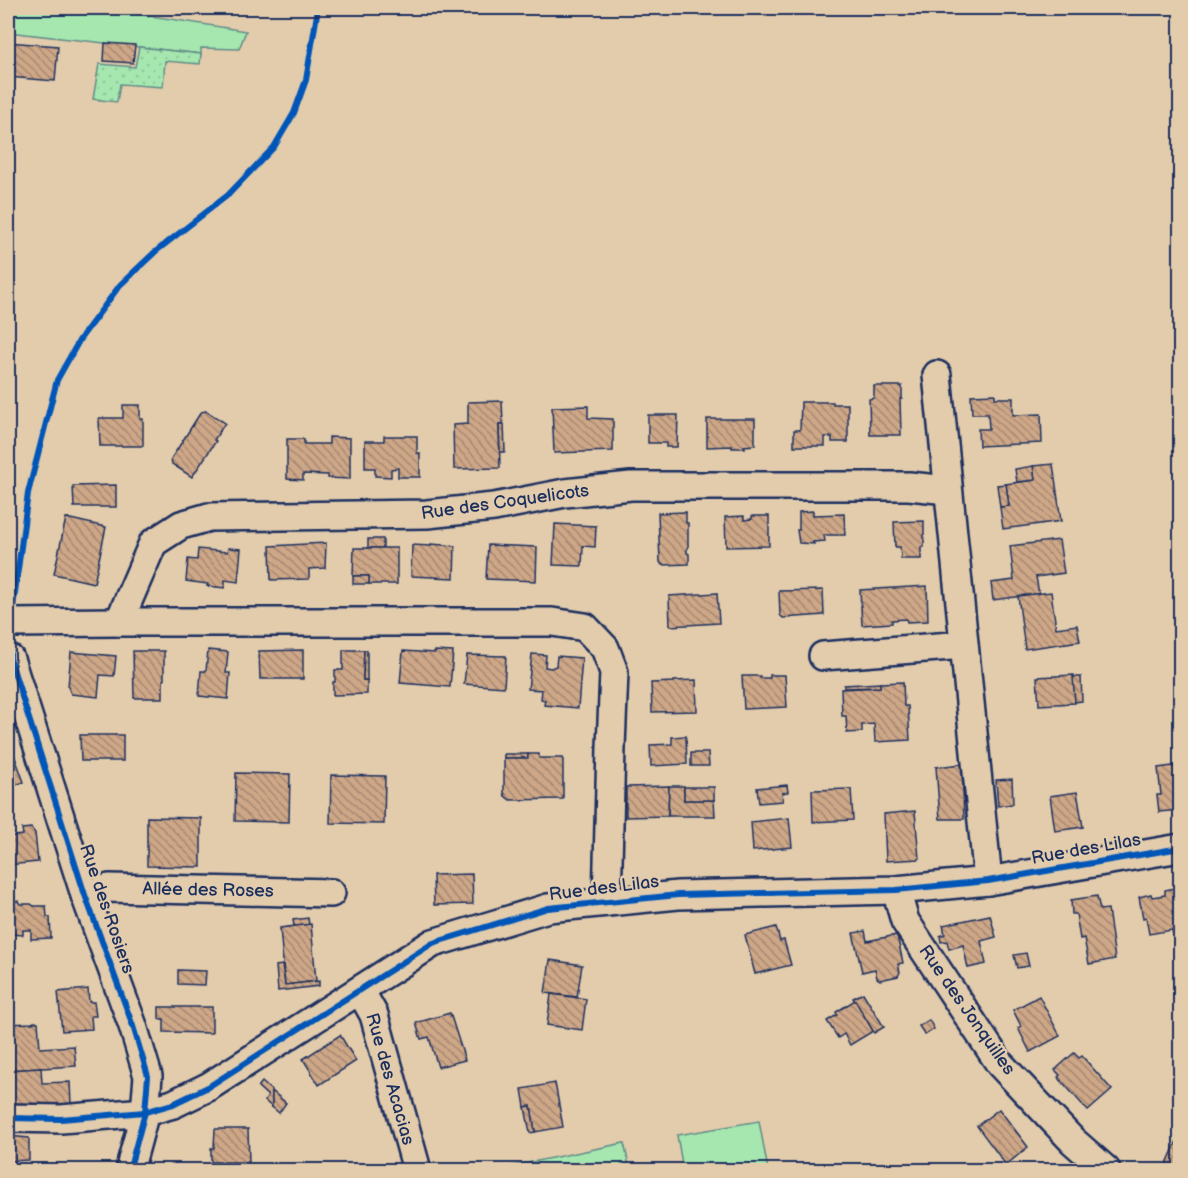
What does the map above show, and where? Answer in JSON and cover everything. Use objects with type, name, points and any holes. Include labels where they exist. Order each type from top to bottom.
[{"type":"street","points":[[937,375],[988,881]]},
{"type":"street","name":"Rue des Coquelicots","points":[[119,622],[153,543],[181,525],[209,517],[427,514],[494,507],[565,493],[631,486],[909,486],[948,490]]},
{"type":"street","points":[[11,623],[552,622],[585,627],[605,648],[614,672],[607,902]]},
{"type":"street","points":[[823,656],[964,645]]},
{"type":"street","name":"Rue des Rosiers","points":[[9,661],[85,895],[133,1026],[148,1076],[145,1112],[130,1170]]},
{"type":"street","name":"Rue des Lilas","points":[[8,1118],[61,1119],[145,1112],[173,1104],[208,1087],[433,943],[548,908],[678,895],[896,890],[988,881],[1180,848]]},
{"type":"street","name":"Allée des Roses","points":[[85,895],[109,888],[331,893]]},
{"type":"street","name":"Rue des Jonquilles","points":[[896,890],[904,921],[1000,1064],[1073,1141],[1106,1170]]},
{"type":"street","name":"Rue des Acacias","points":[[360,990],[374,1015],[417,1170]]},
{"type":"green space","points":[[8,8],[101,8],[246,31],[239,49],[201,48],[201,54],[8,32]]},
{"type":"green space","points":[[139,47],[201,54],[200,64],[165,61],[163,87],[120,84],[117,102],[93,99],[99,64],[135,67]]},
{"type":"green space","points":[[759,1121],[768,1170],[683,1170],[677,1135]]},
{"type":"green space","points":[[624,1143],[630,1170],[503,1170],[503,1168]]},
{"type":"building","points":[[8,42],[58,46],[55,81],[8,77]]},
{"type":"building","points":[[105,43],[135,45],[133,63],[104,61]]},
{"type":"building","points":[[874,386],[902,386],[901,435],[870,435],[869,399],[874,398]]},
{"type":"building","points":[[995,394],[995,398],[1013,398],[1013,415],[1041,414],[1042,443],[979,446],[978,429],[989,429],[988,414],[972,414],[971,395]]},
{"type":"building","points":[[502,401],[503,424],[499,424],[500,468],[454,469],[453,425],[468,424],[468,402]]},
{"type":"building","points":[[801,402],[848,404],[848,442],[832,442],[832,437],[825,437],[825,446],[794,446],[794,430],[800,430]]},
{"type":"building","points":[[123,405],[140,405],[140,419],[143,419],[143,446],[100,446],[99,418],[123,418]]},
{"type":"building","points":[[588,406],[588,418],[613,419],[613,451],[554,453],[552,407]]},
{"type":"building","points":[[206,411],[225,423],[192,477],[172,464],[171,459],[201,412]]},
{"type":"building","points":[[648,415],[678,415],[677,447],[666,447],[666,443],[648,443]]},
{"type":"building","points":[[707,419],[755,419],[755,445],[744,446],[745,448],[707,447]]},
{"type":"building","points":[[499,424],[504,424],[505,452],[500,452]]},
{"type":"building","points":[[384,436],[417,436],[420,477],[398,477],[398,468],[391,469],[391,477],[375,476],[375,468],[365,468],[365,441],[384,441]]},
{"type":"building","points":[[329,437],[350,438],[350,479],[303,474],[303,480],[287,479],[287,439],[304,439],[304,444],[329,444]]},
{"type":"building","points":[[1053,464],[1061,521],[1003,529],[1000,507],[1009,506],[1006,484],[1035,480],[1033,466]]},
{"type":"building","points":[[1033,466],[1035,480],[1017,482],[1015,469]]},
{"type":"building","points":[[1006,484],[1009,506],[1000,507],[997,485]]},
{"type":"building","points":[[116,485],[116,507],[74,507],[73,486]]},
{"type":"building","points":[[813,511],[813,515],[844,514],[845,535],[824,535],[825,541],[813,542],[814,544],[799,543],[797,530],[799,530],[799,512]]},
{"type":"building","points":[[686,512],[689,564],[662,565],[658,513]]},
{"type":"building","points":[[744,516],[744,520],[752,519],[752,516],[769,516],[769,546],[726,547],[725,517]]},
{"type":"building","points":[[66,518],[106,527],[94,583],[54,574]]},
{"type":"building","points":[[924,521],[924,547],[921,547],[921,559],[901,559],[900,547],[895,547],[894,522]]},
{"type":"building","points":[[555,524],[596,526],[595,547],[583,546],[582,566],[553,565]]},
{"type":"building","points":[[368,539],[383,539],[383,548],[368,548]]},
{"type":"building","points":[[1059,540],[1064,573],[1036,577],[1039,594],[993,600],[991,583],[1014,580],[1010,546]]},
{"type":"building","points":[[326,543],[325,568],[309,569],[309,579],[271,580],[270,546]]},
{"type":"building","points":[[431,544],[455,546],[454,578],[411,576],[412,545],[431,546]]},
{"type":"building","points":[[488,545],[537,547],[536,581],[486,579]]},
{"type":"building","points":[[228,548],[241,549],[238,582],[225,580],[225,588],[186,581],[188,559],[197,560],[198,549],[227,552]]},
{"type":"building","points":[[354,548],[397,548],[397,584],[369,584],[369,576],[353,576]]},
{"type":"building","points":[[353,576],[369,576],[369,584],[353,584]]},
{"type":"building","points":[[927,586],[928,621],[907,622],[906,619],[892,620],[892,623],[862,625],[860,590]]},
{"type":"building","points":[[823,590],[824,615],[783,618],[780,615],[779,591]]},
{"type":"building","points":[[1051,592],[1056,628],[1077,625],[1080,641],[1025,649],[1018,596]]},
{"type":"building","points":[[717,593],[719,623],[670,626],[669,596]]},
{"type":"building","points":[[208,650],[228,652],[226,673],[230,673],[228,699],[199,696],[201,671],[206,671]]},
{"type":"building","points":[[303,650],[303,679],[260,679],[259,651]]},
{"type":"building","points":[[343,650],[364,650],[363,680],[367,680],[367,694],[333,695],[335,670],[343,670]]},
{"type":"building","points":[[364,650],[367,650],[367,680],[363,680]]},
{"type":"building","points":[[133,651],[164,651],[163,698],[134,698]]},
{"type":"building","points":[[403,651],[453,652],[450,687],[400,683]]},
{"type":"building","points":[[71,652],[116,656],[114,676],[100,675],[98,697],[71,694],[68,687]]},
{"type":"building","points":[[532,654],[546,655],[545,667],[551,668],[556,666],[557,656],[582,658],[578,708],[544,705],[545,700],[541,699],[542,690],[528,689]]},
{"type":"building","points":[[467,655],[506,656],[504,687],[464,684]]},
{"type":"building","points":[[770,675],[785,675],[787,707],[744,709],[742,676],[770,678]]},
{"type":"building","points":[[1074,675],[1075,703],[1039,705],[1037,677]]},
{"type":"building","points":[[1073,677],[1081,677],[1082,701],[1075,702]]},
{"type":"building","points":[[696,680],[697,711],[652,712],[651,683]]},
{"type":"building","points":[[903,682],[904,706],[908,706],[910,740],[875,742],[874,724],[862,725],[862,732],[847,733],[846,716],[842,716],[841,689],[880,687],[880,683]]},
{"type":"building","points":[[880,683],[880,687],[844,688],[844,685]]},
{"type":"building","points":[[80,735],[123,735],[123,761],[81,761]]},
{"type":"building","points":[[686,736],[687,764],[651,766],[650,745],[672,744],[672,737]]},
{"type":"building","points":[[8,738],[24,782],[8,788]]},
{"type":"building","points":[[691,753],[708,753],[709,766],[691,766]]},
{"type":"building","points":[[504,754],[528,754],[528,758],[504,758]]},
{"type":"building","points":[[528,754],[539,754],[539,758],[563,758],[563,799],[510,800],[505,796],[504,758],[528,758]]},
{"type":"building","points":[[962,764],[964,819],[940,819],[936,767]]},
{"type":"building","points":[[1180,765],[1180,810],[1159,812],[1157,795],[1161,795],[1158,768]]},
{"type":"building","points":[[236,773],[290,774],[289,822],[235,821]]},
{"type":"building","points":[[331,775],[385,776],[384,824],[330,823]]},
{"type":"building","points":[[1012,779],[1013,804],[998,806],[996,780]]},
{"type":"building","points":[[787,785],[788,792],[782,793],[783,801],[759,803],[757,788]]},
{"type":"building","points":[[669,786],[668,816],[626,817],[626,787]]},
{"type":"building","points":[[669,786],[684,786],[684,800],[714,800],[715,816],[668,816]]},
{"type":"building","points":[[684,787],[714,787],[714,800],[684,800]]},
{"type":"building","points":[[851,789],[853,820],[813,822],[812,790]]},
{"type":"building","points":[[1077,792],[1083,827],[1055,831],[1050,796]]},
{"type":"building","points":[[915,811],[919,859],[886,861],[884,814]]},
{"type":"building","points":[[147,817],[201,818],[201,867],[147,866]]},
{"type":"building","points":[[789,818],[792,847],[753,851],[751,822]]},
{"type":"building","points":[[31,828],[35,833],[38,862],[8,865],[8,837],[23,835],[22,829]]},
{"type":"building","points":[[472,874],[473,904],[434,905],[433,875]]},
{"type":"building","points":[[1179,887],[1180,933],[1173,934],[1172,930],[1149,934],[1139,897],[1151,894],[1152,897],[1165,895],[1165,890]]},
{"type":"building","points":[[1097,896],[1100,910],[1108,909],[1115,959],[1089,964],[1084,938],[1080,939],[1076,914],[1072,914],[1071,900]]},
{"type":"building","points":[[18,901],[20,904],[46,906],[47,917],[50,917],[51,938],[31,939],[31,930],[23,930],[23,935],[11,934],[8,931],[8,902]]},
{"type":"building","points":[[990,915],[996,937],[981,941],[986,964],[968,968],[963,945],[949,949],[947,941],[941,942],[940,936],[945,934],[943,925]]},
{"type":"building","points":[[308,918],[309,925],[294,926],[293,920]]},
{"type":"building","points":[[311,924],[316,981],[285,985],[280,928]]},
{"type":"building","points":[[776,927],[780,941],[784,940],[791,965],[755,974],[745,935]]},
{"type":"building","points":[[865,931],[867,941],[897,935],[903,963],[898,964],[900,972],[898,976],[880,980],[877,978],[875,969],[862,972],[853,933]]},
{"type":"building","points":[[1026,953],[1029,966],[1017,968],[1014,955]]},
{"type":"building","points":[[550,960],[582,965],[577,997],[545,993]]},
{"type":"building","points":[[282,965],[285,985],[319,981],[319,986],[278,991],[276,966]]},
{"type":"building","points":[[178,970],[206,971],[205,985],[178,984]]},
{"type":"building","points":[[88,989],[89,1002],[94,1002],[96,1016],[91,1016],[92,1029],[62,1031],[58,992]]},
{"type":"building","points":[[863,993],[884,1027],[874,1033],[853,998]]},
{"type":"building","points":[[551,994],[586,999],[582,1030],[547,1025]]},
{"type":"building","points":[[1039,996],[1060,1036],[1030,1052],[1018,1028],[1021,1026],[1013,1010]]},
{"type":"building","points":[[855,1000],[873,1031],[850,1045],[844,1034],[838,1038],[827,1021],[837,1015],[836,1012]]},
{"type":"building","points":[[159,1007],[212,1007],[212,1033],[164,1032],[164,1019],[159,1019]]},
{"type":"building","points":[[450,1013],[465,1060],[438,1067],[429,1037],[421,1039],[416,1023]]},
{"type":"building","points":[[929,1020],[934,1029],[925,1035],[919,1026]]},
{"type":"building","points":[[38,1022],[40,1048],[74,1046],[76,1066],[8,1070],[8,1024]]},
{"type":"building","points":[[340,1035],[356,1061],[319,1085],[303,1059]]},
{"type":"building","points":[[1074,1053],[1079,1058],[1082,1056],[1112,1090],[1088,1111],[1058,1077],[1060,1075],[1055,1070]]},
{"type":"building","points":[[41,1068],[42,1083],[70,1082],[71,1105],[8,1109],[8,1070]]},
{"type":"building","points":[[262,1082],[272,1091],[272,1107],[265,1101],[268,1096],[258,1087]]},
{"type":"building","points":[[555,1083],[563,1127],[535,1132],[531,1106],[525,1107],[522,1089]]},
{"type":"building","points":[[272,1091],[286,1103],[279,1113],[272,1107]]},
{"type":"building","points":[[531,1106],[535,1132],[530,1133],[525,1107]]},
{"type":"building","points":[[999,1109],[1028,1147],[1006,1165],[977,1126]]},
{"type":"building","points":[[215,1129],[248,1129],[249,1162],[211,1162]]},
{"type":"building","points":[[8,1136],[29,1138],[29,1160],[8,1161]]},
{"type":"building","points":[[1177,1141],[1180,1143],[1180,1170],[1164,1170]]},
{"type":"cycle path","points":[[130,1170],[145,1112],[148,1076],[133,1026],[85,895],[10,659],[11,623],[28,493],[57,380],[80,339],[120,285],[155,252],[228,195],[274,147],[294,113],[306,80],[318,8]]},
{"type":"cycle path","points":[[8,1118],[61,1119],[145,1112],[173,1104],[208,1087],[433,943],[548,908],[678,895],[896,890],[988,881],[1180,848]]}]
